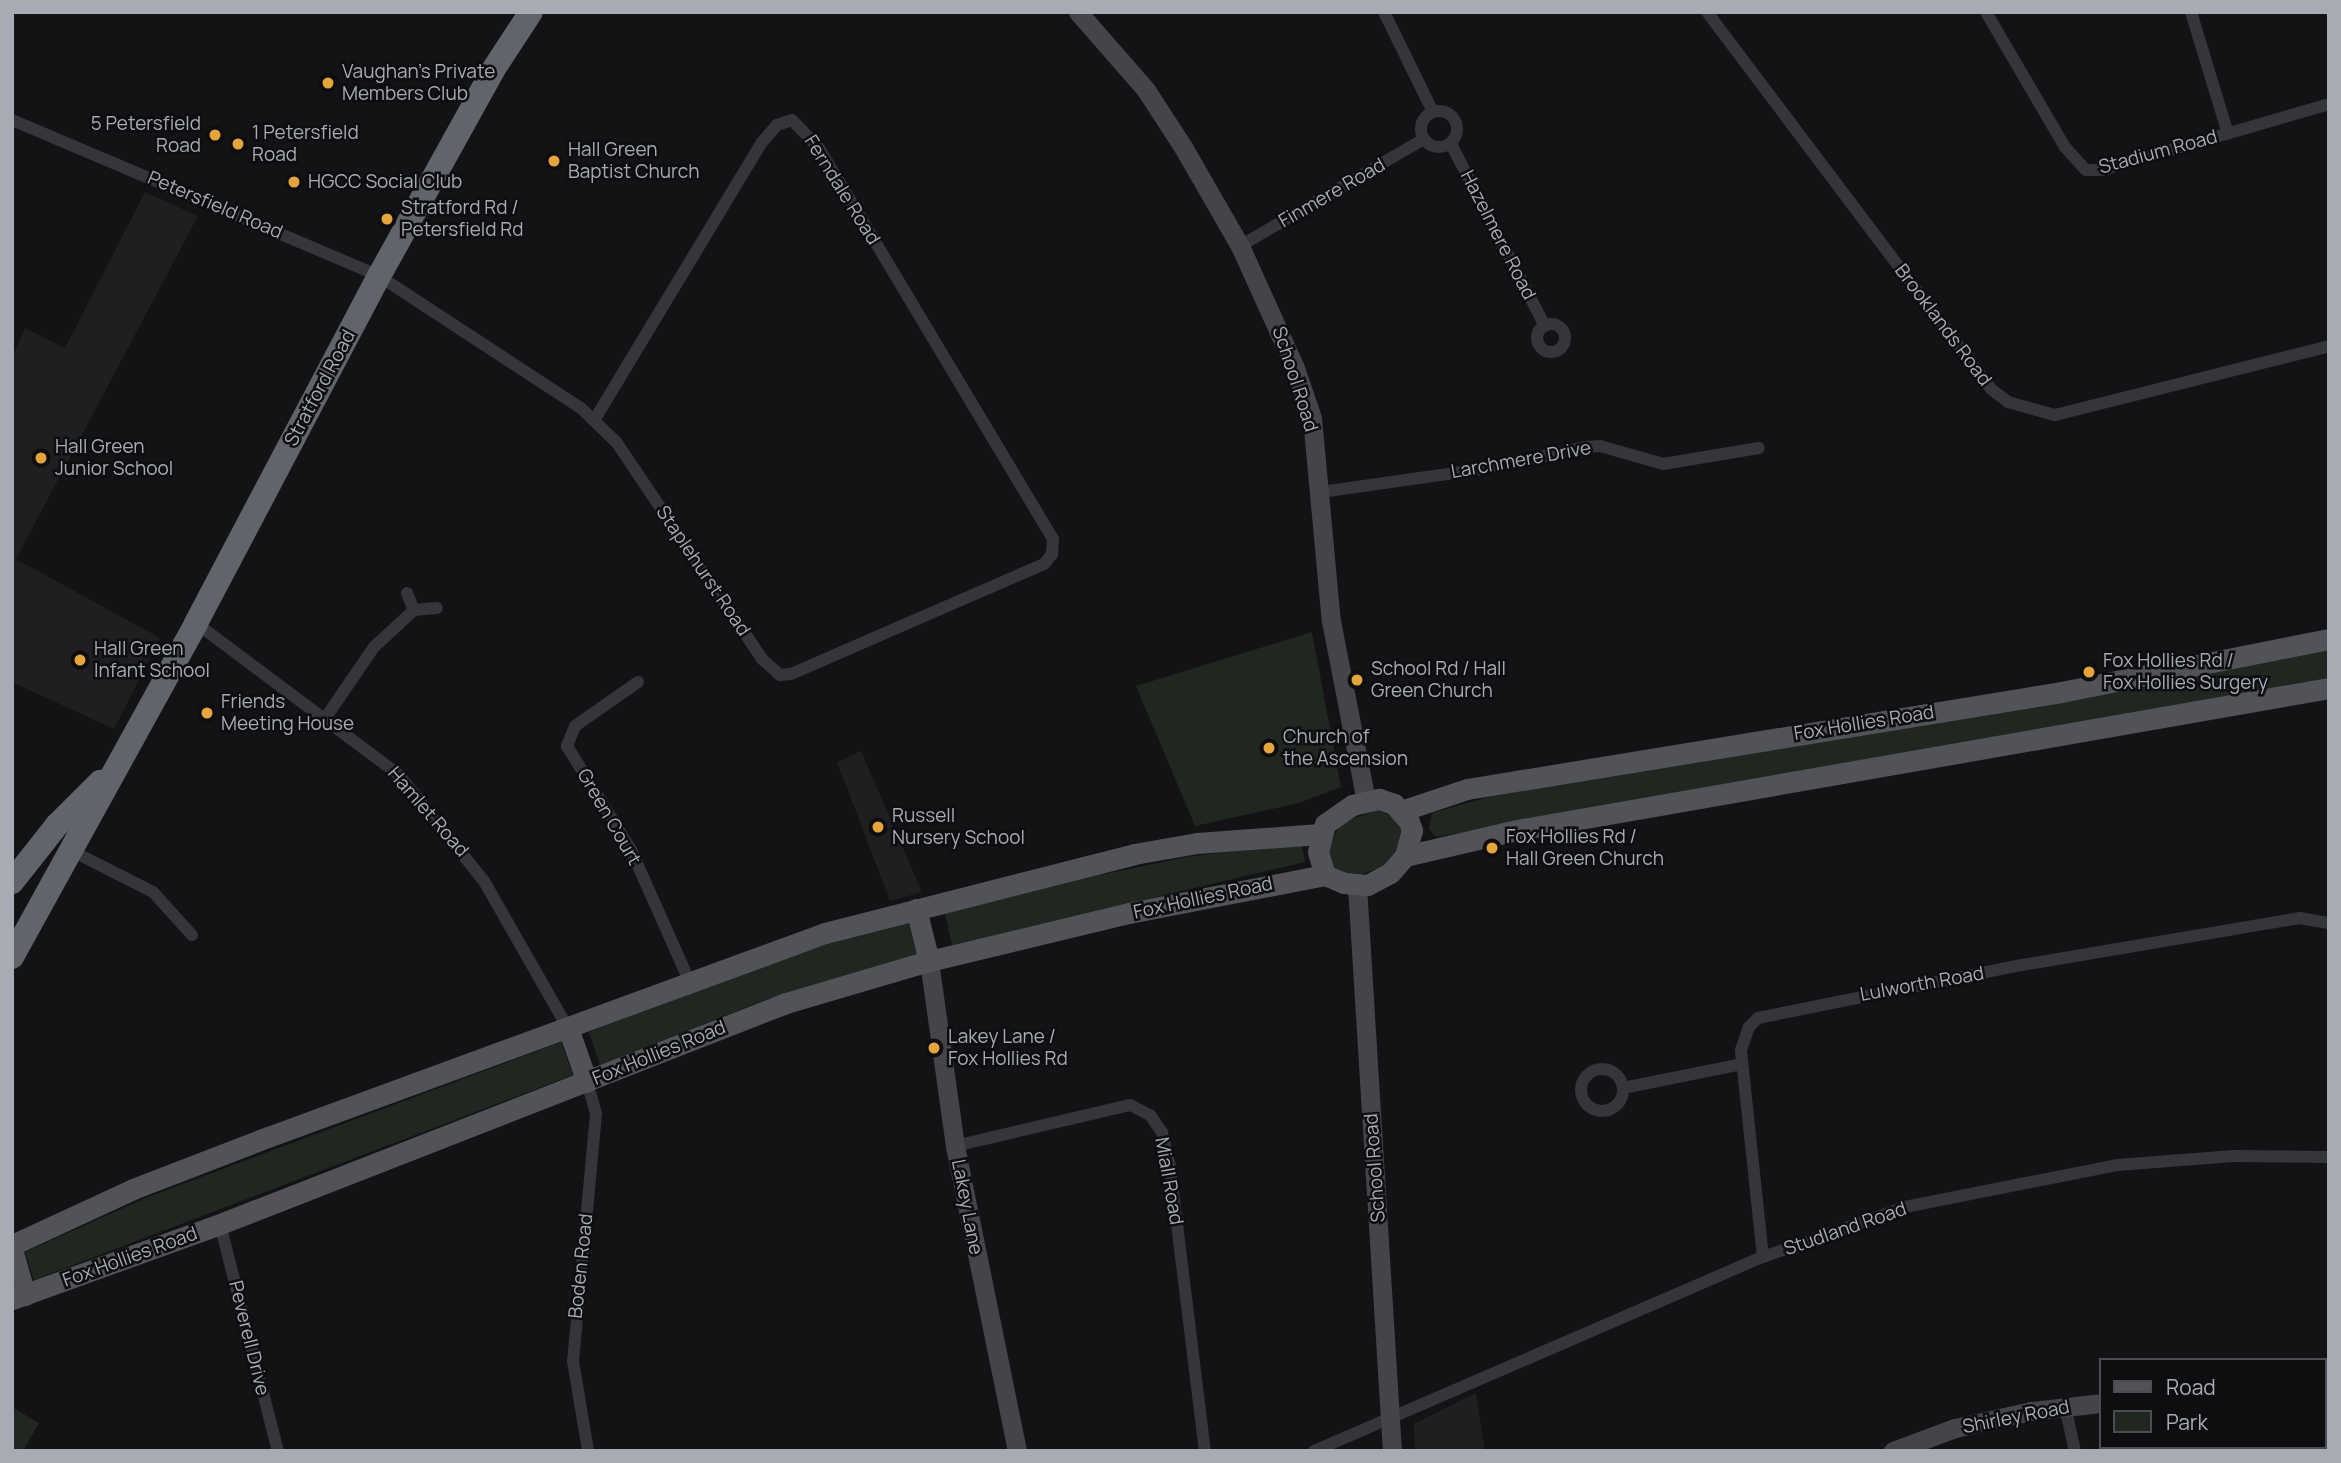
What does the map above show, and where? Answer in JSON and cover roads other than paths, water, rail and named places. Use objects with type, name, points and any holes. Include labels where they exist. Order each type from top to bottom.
[{"type":"highway","name":"Stratford Road","points":[[12,957],[197,623],[379,275],[493,70],[531,12]]},
{"type":"highway","name":"Stratford Road","points":[[12,882],[46,838],[116,768]]},
{"type":"highway","points":[[46,838],[72,851]]},
{"type":"main road","name":"Fox Hollies Road","points":[[1401,811],[1467,789],[2061,692],[2329,639]]},
{"type":"main road","points":[[1405,856],[1412,830],[1401,811],[1387,801],[1366,801],[1341,811],[1320,834],[1318,852],[1325,875],[1357,886],[1381,879],[1405,856],[1517,830],[2329,688]]},
{"type":"main road","points":[[19,1297],[12,1247],[134,1189],[256,1141],[568,1028],[689,980],[825,933],[1133,854],[1197,843],[1320,834]]},
{"type":"main road","name":"Fox Hollies Road","points":[[19,1297],[220,1224],[786,1003],[929,961],[1129,913],[1325,875]]},
{"type":"main road","points":[[916,909],[929,961]]},
{"type":"main road","points":[[568,1028],[587,1082]]},
{"type":"street","name":"School Road","points":[[1078,12],[1146,90],[1240,247],[1280,331],[1312,418],[1331,621],[1366,801]]},
{"type":"street","name":"Hazelmere Road","points":[[1384,12],[1433,112],[1446,112],[1455,120],[1457,133],[1451,144],[1545,326]]},
{"type":"street","name":"Brooklands Road","points":[[1707,12],[1991,389],[2008,402],[2055,415],[2329,346]]},
{"type":"street","name":"Stadium Road","points":[[1986,12],[2065,147],[2086,170],[2102,170],[2329,104]]},
{"type":"street","points":[[2191,12],[2228,134]]},
{"type":"street","points":[[1433,112],[1422,123],[1424,139],[1440,148],[1451,144]]},
{"type":"street","name":"Petersfield Road","points":[[12,120],[379,275]]},
{"type":"street","name":"Ferndale Road","points":[[594,419],[762,142],[777,125],[792,120],[818,148],[1053,539]]},
{"type":"street","name":"Finmere Road","points":[[1240,247],[1424,139]]},
{"type":"street","name":"Staplehurst Road","points":[[379,275],[594,419],[617,443],[762,659],[780,675],[791,674],[1044,564],[1052,555],[1053,539]]},
{"type":"street","name":"Larchmere Drive","points":[[1321,492],[1483,468],[1585,447],[1600,446],[1663,464],[1759,448]]},
{"type":"street","points":[[407,593],[414,610]]},
{"type":"street","points":[[324,720],[374,646],[414,610],[437,608]]},
{"type":"street","name":"Hamlet Road","points":[[197,623],[399,775],[456,842],[568,1028]]},
{"type":"street","name":"Green Court","points":[[638,682],[575,726],[567,746],[631,850],[689,980]]},
{"type":"street","points":[[72,851],[153,892],[192,935]]},
{"type":"street","name":"School Road","points":[[1357,886],[1392,1451]]},
{"type":"street","name":"Lulworth Road","points":[[1763,1257],[1742,1064],[1749,1027],[1769,1013],[2300,918],[2329,923]]},
{"type":"street","name":"Lakey Lane","points":[[929,961],[955,1146],[1017,1451]]},
{"type":"street","points":[[1623,1088],[1742,1064]]},
{"type":"street","name":"Boden Road","points":[[587,1082],[596,1114],[573,1361],[589,1451]]},
{"type":"street","name":"Miall Road","points":[[955,1146],[1130,1105],[1150,1115],[1162,1132],[1170,1167],[1205,1451]]},
{"type":"street","name":"Studland Road","points":[[1390,1416],[1763,1257],[1905,1207],[2117,1165],[2234,1157],[2329,1157]]},
{"type":"street","name":"Peverell Drive","points":[[220,1224],[278,1451]]},
{"type":"street","name":"Shirley Road","points":[[1893,1451],[1955,1428],[2065,1405],[2100,1403]]},
{"type":"street","points":[[2065,1405],[2075,1451]]},
{"type":"street","points":[[1314,1451],[1390,1416]]},
{"type":"place","name":"Vaughan's Private Members Club","points":[[328,83]]},
{"type":"place","name":"5 Petersfield Road","points":[[215,135]]},
{"type":"place","name":"1 Petersfield Road","points":[[238,144]]},
{"type":"place","name":"Hall Green Baptist Church","points":[[554,161]]},
{"type":"place","name":"HGCC Social Club","points":[[294,182]]},
{"type":"place","name":"Stratford Rd / Petersfield Rd","points":[[387,219]]},
{"type":"place","name":"Hall Green Junior School","points":[[41,458]]},
{"type":"place","name":"Hall Green Infant School","points":[[80,660]]},
{"type":"place","name":"Fox Hollies Rd / Fox Hollies Surgery","points":[[2089,672]]},
{"type":"place","name":"School Rd / Hall Green Church","points":[[1357,680]]},
{"type":"place","name":"Friends Meeting House","points":[[207,713]]},
{"type":"place","name":"Church of the Ascension","points":[[1269,748]]},
{"type":"place","name":"Russell Nursery School","points":[[878,827]]},
{"type":"place","name":"Fox Hollies Rd / Hall Green Church","points":[[1492,848]]},
{"type":"place","name":"Lakey Lane / Fox Hollies Rd","points":[[934,1048]]}]
